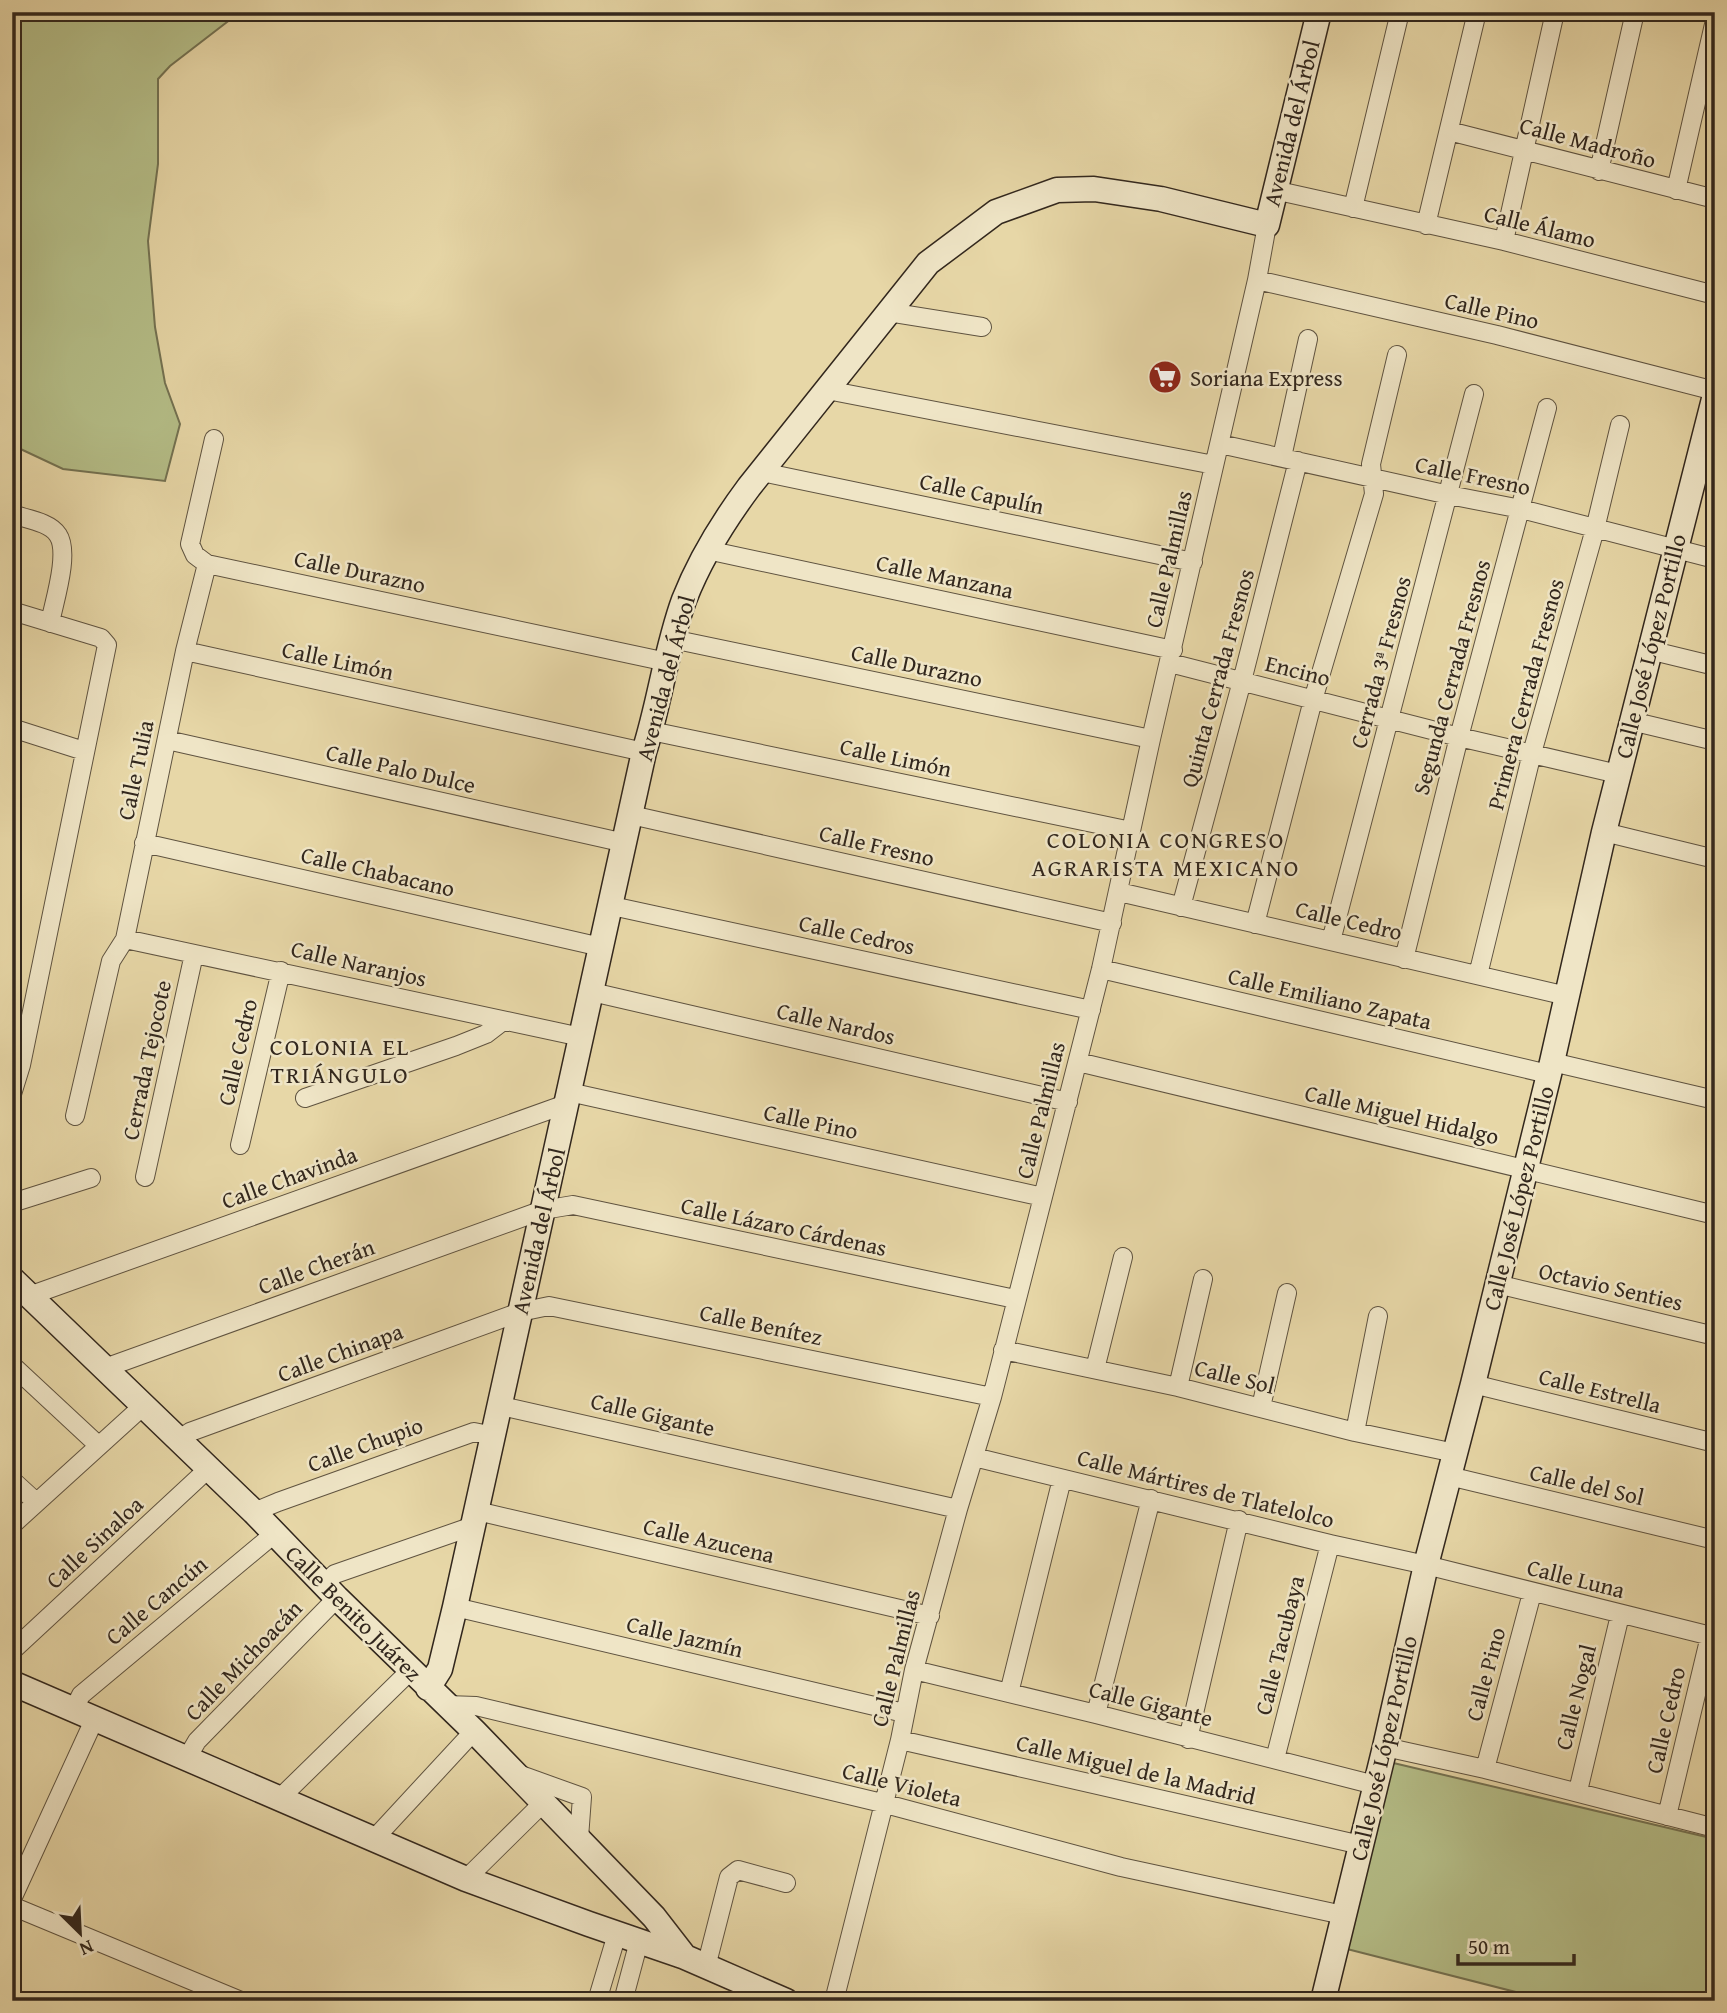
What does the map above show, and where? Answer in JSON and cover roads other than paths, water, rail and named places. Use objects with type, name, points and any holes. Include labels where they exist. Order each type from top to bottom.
[{"type":"street","name":"Avenida del Árbol","points":[[419,1679],[440,1669],[648,741],[684,600],[707,550],[725,518],[928,263],[996,212],[1058,190],[1094,189],[1161,199],[1267,225],[1319,12]]},
{"type":"street","points":[[1353,208],[1400,12]]},
{"type":"street","points":[[1426,225],[1477,12]]},
{"type":"street","points":[[1504,241],[1555,12]]},
{"type":"street","points":[[1599,171],[1635,12]]},
{"type":"street","points":[[1676,190],[1715,20]]},
{"type":"street","name":"Calle Madroño","points":[[1449,131],[1715,199]]},
{"type":"street","name":"Calle Álamo","points":[[1274,190],[1504,241],[1715,295]]},
{"type":"street","name":"Calle Palmillas","points":[[834,2001],[900,1740],[914,1670],[992,1397],[1101,969],[1267,225]]},
{"type":"street","name":"Calle Pino","points":[[1256,281],[1497,335],[1714,406]]},
{"type":"street","points":[[888,312],[982,327]]},
{"type":"street","name":"Quinta Cerrada Fresnos","points":[[1181,907],[1242,681],[1290,459],[1308,339]]},
{"type":"street","points":[[1255,924],[1313,700],[1374,494],[1371,464],[1397,355]]},
{"type":"street","points":[[827,390],[1214,465]]},
{"type":"street","name":"Cerrada 3ª Fresnos","points":[[1331,942],[1474,394]]},
{"type":"street","name":"Calle José López Portillo","points":[[1323,2001],[1426,1565],[1550,1068],[1618,774],[1674,549],[1714,406]]},
{"type":"street","name":"Segunda Cerrada Fresnos","points":[[1404,959],[1459,737],[1547,408]]},
{"type":"street","name":"Primera Cerrada Fresnos","points":[[1478,975],[1532,753],[1595,528],[1620,425]]},
{"type":"street","points":[[207,564],[195,555],[190,544],[214,439]]},
{"type":"street","name":"Calle Fresno","points":[[1220,444],[1521,509],[1715,559]]},
{"type":"street","name":"Calle Capulín","points":[[762,472],[1193,562]]},
{"type":"street","points":[[12,514],[46,525],[58,533],[62,546],[62,561],[50,623]]},
{"type":"street","name":"Calle Manzana","points":[[707,550],[1172,657]]},
{"type":"street","name":"Calle Durazno","points":[[207,564],[1152,739]]},
{"type":"street","name":"Calle Tulia","points":[[75,1116],[111,961],[125,939],[185,651],[207,564]]},
{"type":"street","points":[[12,611],[101,638],[107,645],[21,1065],[12,1094]]},
{"type":"street","points":[[1649,650],[1715,666]]},
{"type":"street","name":"Calle Limón","points":[[185,651],[1131,831]]},
{"type":"street","name":"Encino","points":[[1172,657],[1242,681],[1313,700],[1618,774]]},
{"type":"street","points":[[1631,721],[1715,741]]},
{"type":"street","points":[[12,729],[84,751]]},
{"type":"street","name":"Calle Palo Dulce","points":[[167,740],[625,843]]},
{"type":"street","name":"Calle Fresno","points":[[631,815],[1112,923]]},
{"type":"street","points":[[1604,832],[1715,859]]},
{"type":"street","name":"Calle Chabacano","points":[[144,843],[601,947]]},
{"type":"street","name":"Calle Cedro","points":[[1119,891],[1567,996]]},
{"type":"street","name":"Calle Cedros","points":[[612,906],[1091,1010]]},
{"type":"street","name":"Calle Naranjos","points":[[125,939],[581,1037]]},
{"type":"street","name":"Cerrada Tejocote","points":[[145,1177],[194,954]]},
{"type":"street","name":"Calle Emiliano Zapata","points":[[1101,969],[1550,1068],[1715,1100]]},
{"type":"street","name":"Calle Cedro","points":[[240,1145],[281,971]]},
{"type":"street","name":"Calle Nardos","points":[[593,992],[1068,1102]]},
{"type":"street","points":[[305,1098],[476,1038],[503,1021]]},
{"type":"street","name":"Calle Miguel Hidalgo","points":[[1077,1062],[1715,1215]]},
{"type":"street","name":"Calle Pino","points":[[568,1098],[1043,1197]]},
{"type":"street","name":"Calle Chavinda","points":[[21,1287],[568,1098]]},
{"type":"street","points":[[12,1203],[91,1178]]},
{"type":"street","name":"Calle Lázaro Cárdenas","points":[[543,1210],[573,1205],[1016,1299]]},
{"type":"street","name":"Calle Cherán","points":[[105,1368],[543,1210]]},
{"type":"street","points":[[1095,1369],[1123,1257]]},
{"type":"street","points":[[1178,1387],[1203,1279]]},
{"type":"street","name":"Octavio Senties","points":[[1497,1284],[1715,1336]]},
{"type":"street","name":"Calle Benito Juárez","points":[[21,1287],[254,1512],[330,1591],[474,1731],[696,1962]]},
{"type":"street","points":[[1261,1407],[1287,1293]]},
{"type":"street","name":"Calle Benítez","points":[[520,1312],[549,1306],[992,1397]]},
{"type":"street","name":"Calle Chinapa","points":[[178,1440],[190,1432],[520,1312]]},
{"type":"street","points":[[1355,1432],[1378,1316]]},
{"type":"street","name":"Calle Sol","points":[[1003,1350],[1261,1407],[1355,1432],[1452,1465]]},
{"type":"street","points":[[12,1365],[98,1445]]},
{"type":"street","name":"Calle Estrella","points":[[1473,1384],[1715,1443]]},
{"type":"street","points":[[12,1525],[143,1406]]},
{"type":"street","name":"Calle Gigante","points":[[501,1406],[958,1509]]},
{"type":"street","name":"Calle Chupio","points":[[254,1512],[474,1432],[494,1436]]},
{"type":"street","name":"Calle Mártires de Tlatelolco","points":[[974,1457],[1426,1565]]},
{"type":"street","name":"Calle del Sol","points":[[1452,1465],[1715,1540]]},
{"type":"street","name":"Calle Sinaloa","points":[[12,1651],[208,1469]]},
{"type":"street","points":[[1009,1693],[1062,1479]]},
{"type":"street","points":[[12,1480],[36,1502]]},
{"type":"street","points":[[1096,1714],[1151,1499]]},
{"type":"street","points":[[330,1591],[335,1574],[475,1519]]},
{"type":"street","name":"Calle Azucena","points":[[475,1519],[930,1616]]},
{"type":"street","points":[[1188,1739],[1239,1520]]},
{"type":"street","name":"Calle Cancún","points":[[12,1899],[84,1713],[81,1695],[274,1534]]},
{"type":"street","name":"Calle Tacubaya","points":[[1275,1759],[1330,1544]]},
{"type":"street","name":"Calle Luna","points":[[1426,1565],[1712,1636]]},
{"type":"street","name":"Calle Michoacán","points":[[187,1758],[197,1741],[330,1591]]},
{"type":"street","name":"Calle Pino","points":[[1485,1769],[1532,1592]]},
{"type":"street","name":"Calle Jazmín","points":[[455,1607],[904,1713]]},
{"type":"street","name":"Calle Nogal","points":[[1578,1791],[1620,1615]]},
{"type":"street","name":"Calle Cedro","points":[[1667,1816],[1712,1636]]},
{"type":"street","name":"Calle Gigante","points":[[914,1670],[1375,1785]]},
{"type":"street","points":[[279,1799],[419,1679]]},
{"type":"street","name":"Calle Benito Juárez","points":[[12,1682],[466,1879],[696,1962],[786,2001]]},
{"type":"street","name":"Calle Violeta","points":[[447,1705],[476,1706],[882,1803],[1121,1867],[1343,1915]]},
{"type":"street","points":[[375,1838],[474,1731]]},
{"type":"street","name":"Calle Miguel de la Madrid","points":[[900,1740],[1361,1845]]},
{"type":"street","points":[[1385,1747],[1578,1791],[1715,1828]]},
{"type":"street","points":[[512,1772],[582,1797],[579,1838]]},
{"type":"street","points":[[466,1879],[543,1803]]},
{"type":"street","points":[[696,1962],[732,1872],[738,1870],[786,1883]]},
{"type":"street","points":[[12,1906],[241,2001]]},
{"type":"street","points":[[597,2001],[628,1938]]},
{"type":"street","points":[[623,2001],[628,1938]]},
{"type":"place","name":"Soriana Express","points":[[1165,377]]},
{"type":"district","name":"COLONIA CONGRESO AGRARISTA MEXICANO","points":[[1166,853]]},
{"type":"district","name":"COLONIA EL TRIÁNGULO","points":[[340,1060]]}]
